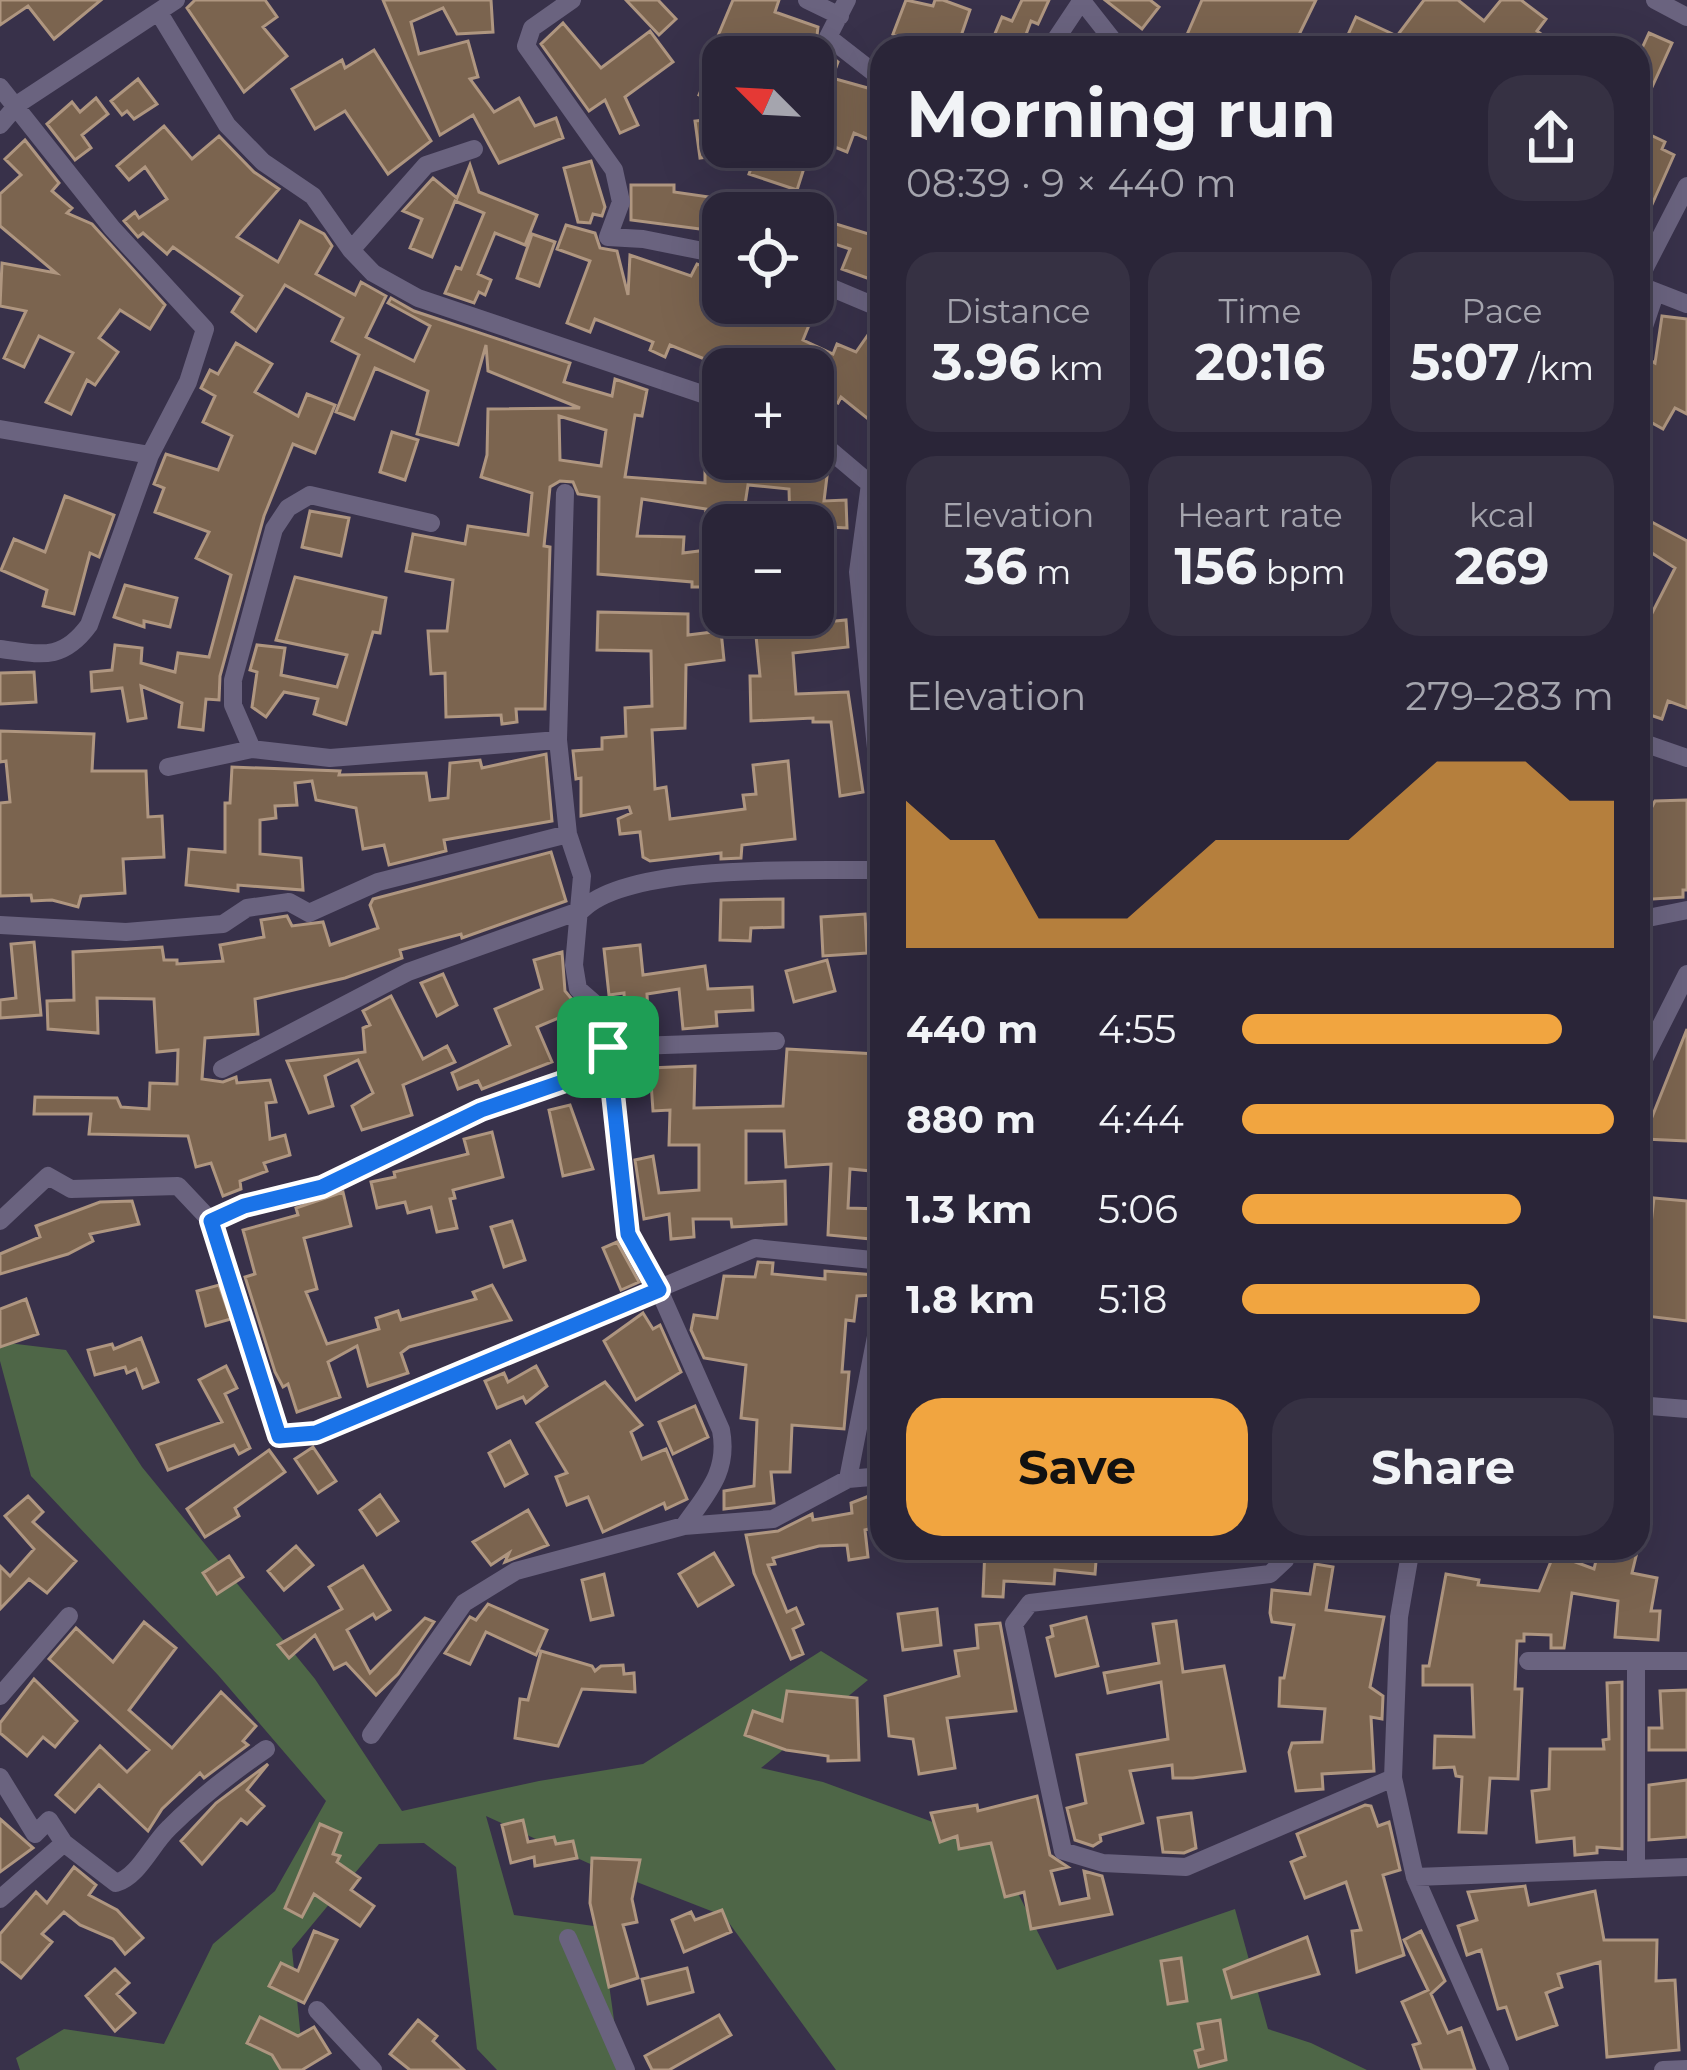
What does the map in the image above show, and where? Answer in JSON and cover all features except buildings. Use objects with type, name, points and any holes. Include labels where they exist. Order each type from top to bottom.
[{"type":"street","points":[[0,125],[18,104],[176,0]]},
{"type":"street","points":[[572,0],[532,28],[526,46],[614,170],[621,202],[608,237],[702,251]]},
{"type":"street","points":[[807,0],[844,8],[828,38],[870,70]]},
{"type":"street","points":[[1654,0],[1687,17]]},
{"type":"street","points":[[1057,36],[1082,1],[1110,36]]},
{"type":"street","points":[[159,13],[227,125],[262,162],[313,196],[351,250],[374,273],[418,298],[702,394]]},
{"type":"street","points":[[0,87],[112,228],[202,321],[202,346],[150,454],[97,603],[78,639],[69,648],[46,655],[0,650]]},
{"type":"street","points":[[351,250],[426,165],[474,149]]},
{"type":"street","points":[[1650,272],[1687,186]]},
{"type":"street","points":[[834,289],[870,304]]},
{"type":"street","points":[[1650,289],[1687,304]]},
{"type":"street","points":[[0,429],[79,446],[150,454]]},
{"type":"street","points":[[834,452],[870,478]]},
{"type":"street","points":[[565,493],[558,740],[568,833],[582,876],[574,965],[578,989],[601,1010],[628,1234],[659,1290],[721,1430],[725,1455],[721,1474],[684,1526]]},
{"type":"street","points":[[252,749],[233,705],[233,680],[274,529],[288,508],[310,495],[431,523]]},
{"type":"street","points":[[870,512],[858,572],[870,690]]},
{"type":"street","points":[[168,767],[252,749],[330,758],[558,740]]},
{"type":"street","points":[[1650,745],[1687,758]]},
{"type":"street","points":[[0,925],[127,932],[223,924],[247,908],[289,902],[309,913],[378,882],[568,833]]},
{"type":"street","points":[[222,1069],[408,972],[582,910],[606,892],[699,872],[870,870]]},
{"type":"street","points":[[1650,918],[1687,910]]},
{"type":"street","points":[[1650,1047],[1687,974]]},
{"type":"street","points":[[211,1221],[244,1206],[322,1187],[481,1110],[574,1078],[608,1047],[776,1041]]},
{"type":"street","points":[[0,1221],[47,1176],[71,1190],[178,1186],[211,1221],[279,1436],[316,1433],[755,1248],[870,1261]]},
{"type":"street","points":[[848,1478],[870,1367]]},
{"type":"street","points":[[1650,1406],[1687,1408]]},
{"type":"street","points":[[370,1735],[464,1603],[516,1571],[684,1526],[772,1519],[848,1478],[870,1477]]},
{"type":"street","points":[[1286,1560],[1270,1574],[1030,1603],[1020,1611],[1014,1624],[1064,1852],[1103,1863],[1186,1867],[1393,1778]]},
{"type":"street","points":[[1409,1560],[1399,1617],[1393,1778],[1415,1876],[1500,2070]]},
{"type":"street","points":[[0,1696],[69,1616]]},
{"type":"street","points":[[1528,1661],[1687,1661]]},
{"type":"street","points":[[1636,1662],[1636,1866]]},
{"type":"street","points":[[0,1777],[35,1834],[49,1820],[64,1843],[116,1883],[127,1880],[172,1824],[194,1810],[219,1781],[266,1749]]},
{"type":"street","points":[[0,1899],[64,1843]]},
{"type":"street","points":[[1415,1876],[1687,1867]]},
{"type":"street","points":[[568,1938],[626,2070]]},
{"type":"street","points":[[316,2010],[374,2070]]},
{"type":"street","points":[[1663,2070],[1687,2069]]},
{"type":"green space","points":[[0,1342],[66,1350],[142,1467],[315,1679],[402,1811],[643,1764],[821,1651],[868,1680],[761,1768],[823,1782],[993,1844],[1057,1970],[1235,1909],[1268,2029],[1367,2070],[836,2070],[724,1916],[588,1863],[486,1816],[514,1915],[601,1927],[621,2070],[497,2070],[477,2049],[456,1867],[424,1843],[379,1844],[292,1949],[304,2070],[20,2070],[16,2058],[64,2029],[164,2044],[213,1944],[275,1891],[326,1801],[218,1675],[31,1476],[0,1361]]},
{"type":"route","points":[[608,1047],[614,1139],[628,1234],[659,1290],[316,1433],[279,1436],[211,1221],[244,1206],[322,1187],[481,1110],[574,1078],[608,1047]]}]
